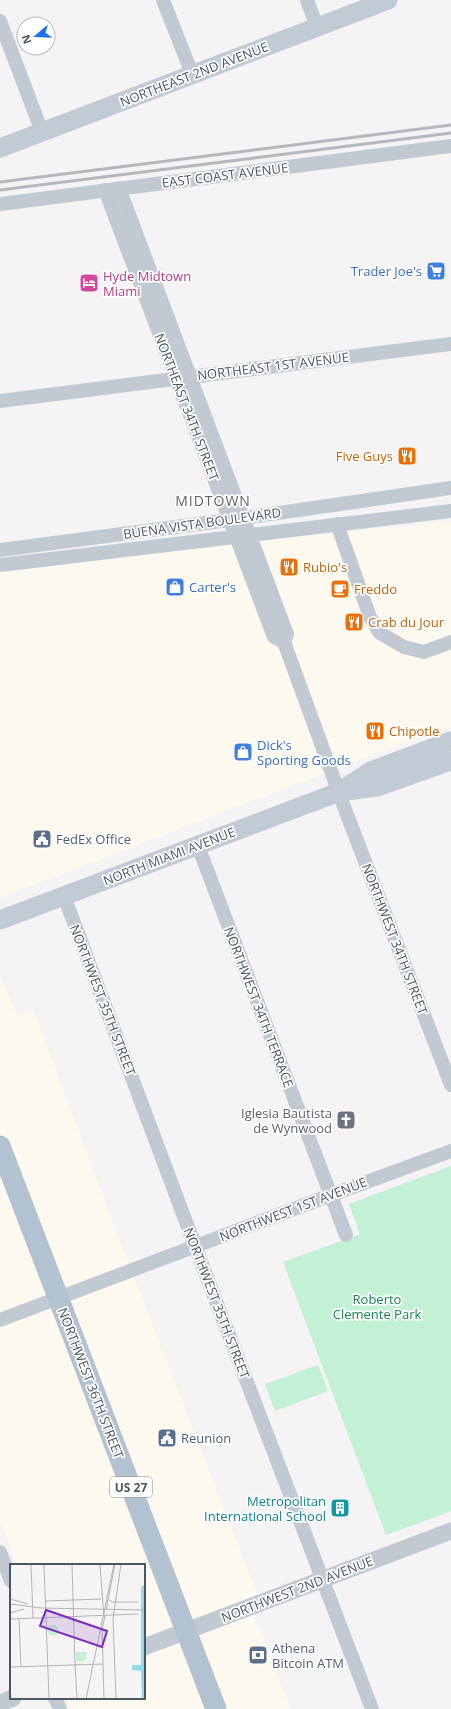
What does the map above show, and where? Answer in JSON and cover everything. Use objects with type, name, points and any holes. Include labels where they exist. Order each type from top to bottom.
[{"type":"main road","name":"NORTHEAST 2ND AVENUE","points":[[0,148],[388,0]]},
{"type":"main road","name":"NORTH MIAMI AVENUE","points":[[0,920],[339,792],[371,772],[451,741]]},
{"type":"main road","points":[[443,764],[451,754]]},
{"type":"main road","name":"NORTH MIAMI AVENUE","points":[[339,792],[377,787],[443,764]]},
{"type":"main road","name":"NORTHWEST 36TH STREET","points":[[0,1146],[216,1709]]},
{"type":"street","points":[[163,0],[192,74]]},
{"type":"street","points":[[307,0],[317,27]]},
{"type":"street","points":[[0,21],[42,132]]},
{"type":"street","name":"EAST COAST AVENUE","points":[[0,204],[451,146]]},
{"type":"street","name":"NORTHEAST 34TH STREET","points":[[119,188],[287,634],[284,642],[339,792]]},
{"type":"street","name":"NORTHEAST 34TH STREET","points":[[105,190],[274,637],[284,642]]},
{"type":"street","name":"NORTHEAST 1ST AVENUE","points":[[0,401],[451,344]]},
{"type":"street","name":"BUENA VISTA BOULEVARD","points":[[0,550],[244,518],[451,488]]},
{"type":"street","name":"BUENA VISTA BOULEVARD","points":[[0,565],[451,511]]},
{"type":"street","points":[[337,524],[370,617],[380,633],[404,647],[424,652],[451,642]]},
{"type":"street","name":"NORTHWEST 34TH STREET","points":[[339,792],[451,1085]]},
{"type":"street","name":"NORTHWEST 34TH TERRACE","points":[[198,846],[346,1234]]},
{"type":"street","name":"NORTHWEST 35TH STREET","points":[[64,896],[195,1246],[372,1709]]},
{"type":"street","name":"NORTHWEST 1ST AVENUE","points":[[0,1320],[451,1151]]},
{"type":"street","name":"NORTHWEST 2ND AVENUE","points":[[145,1648],[451,1531]]},
{"type":"street","points":[[0,1552],[10,1578]]},
{"type":"street","points":[[0,1703],[10,1699]]},
{"type":"street","points":[[55,1699],[60,1709]]},
{"type":"shaded area","points":[[451,522],[451,728],[362,759],[0,898],[0,568],[334,531],[344,532]]},
{"type":"shaded area","points":[[0,974],[16,1015],[33,1009],[117,1234],[257,1594],[247,1598],[291,1709],[70,1709],[66,1699],[145,1699],[145,1564],[17,1564],[0,1520]]},
{"type":"green space","name":"Roberto Clemente Park","points":[[451,1166],[451,1511],[386,1535],[283,1262],[360,1234],[349,1204]]},
{"type":"green space","points":[[318,1365],[328,1391],[275,1411],[265,1384]]},
{"type":"railway","points":[[0,182],[451,125]]},
{"type":"railway","points":[[0,190],[451,133]]},
{"type":"place","name":"Trader Joe's","points":[[436,271]]},
{"type":"place","name":"Hyde Midtown Miami","points":[[89,283]]},
{"type":"place","name":"Five Guys","points":[[407,456]]},
{"type":"place","name":"Rubio's","points":[[289,567]]},
{"type":"place","name":"Carter's","points":[[175,587]]},
{"type":"place","name":"Freddo","points":[[340,589]]},
{"type":"place","name":"Crab du Jour","points":[[354,622]]},
{"type":"place","name":"Chipotle","points":[[375,731]]},
{"type":"place","name":"Dick's Sporting Goods","points":[[243,752]]},
{"type":"place","name":"FedEx Office","points":[[42,839]]},
{"type":"place","name":"Iglesia Bautista de Wynwood","points":[[346,1120]]},
{"type":"place","name":"Reunion","points":[[167,1438]]},
{"type":"place","name":"Metropolitan International School","points":[[340,1508]]},
{"type":"place","name":"Athena Bitcoin ATM","points":[[258,1655]]},
{"type":"district","name":"MIDTOWN","points":[[213,500]]}]
